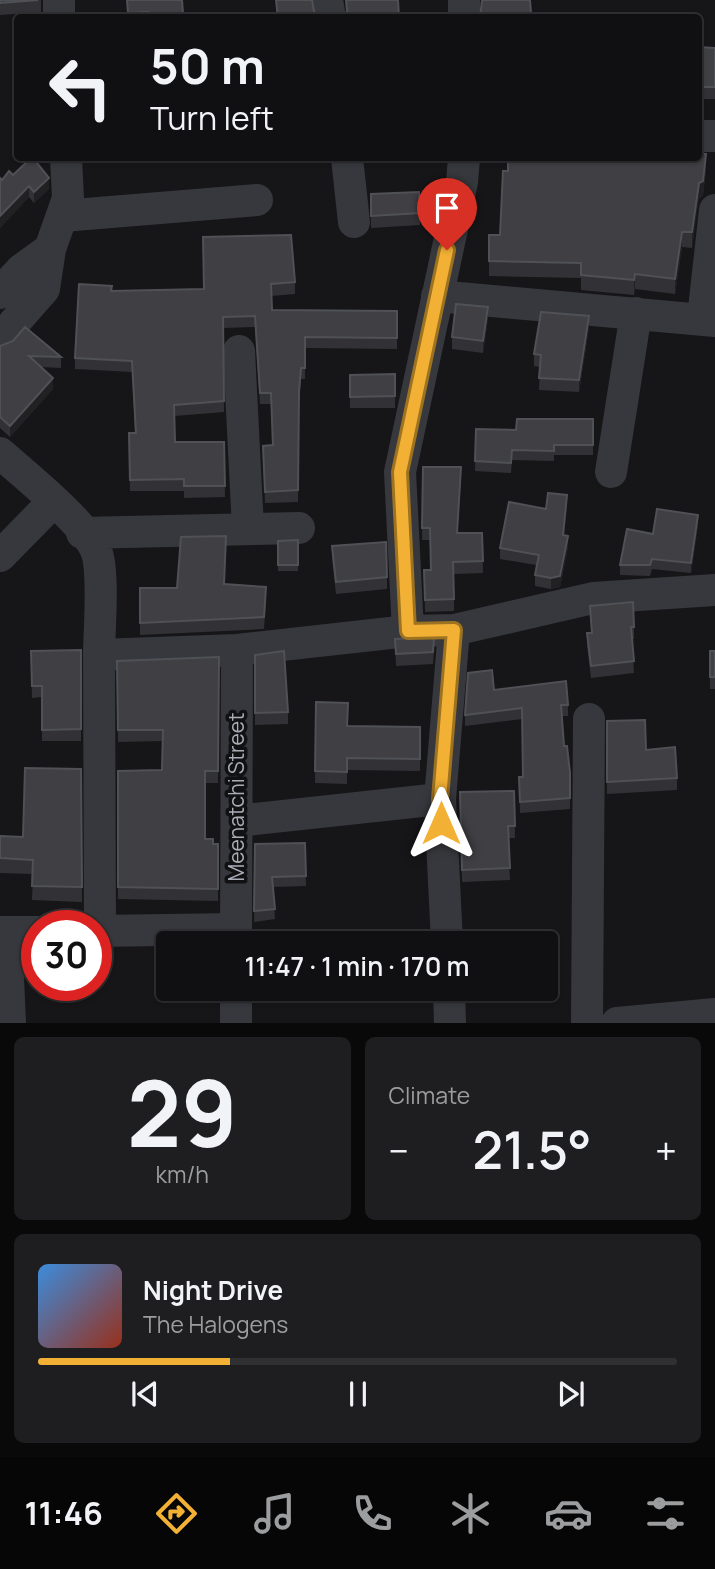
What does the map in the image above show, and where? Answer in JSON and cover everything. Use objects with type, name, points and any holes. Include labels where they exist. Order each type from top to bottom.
[{"type":"street","points":[[0,339],[44,289],[50,249],[68,198],[66,161]]},
{"type":"street","points":[[346,161],[354,222]]},
{"type":"street","points":[[408,631],[400,472],[462,182],[464,161]]},
{"type":"street","points":[[62,216],[257,200]]},
{"type":"street","points":[[437,296],[709,320],[715,210]]},
{"type":"street","points":[[0,293],[21,270],[50,249]]},
{"type":"street","points":[[611,471],[636,313]]},
{"type":"street","points":[[239,351],[248,528]]},
{"type":"street","points":[[0,453],[54,501],[95,547],[98,558],[98,910]]},
{"type":"street","points":[[0,555],[54,501]]},
{"type":"street","points":[[82,533],[299,528]]},
{"type":"street","points":[[99,655],[237,650],[408,631],[454,630],[593,598],[715,590]]},
{"type":"street","points":[[446,931],[440,799],[454,630]]},
{"type":"street","name":"Meenatchi Street","points":[[236,931],[237,650]]},
{"type":"street","points":[[587,1023],[589,719]]},
{"type":"street","points":[[237,821],[440,799]]},
{"type":"street","points":[[10,1023],[14,932]]},
{"type":"street","points":[[112,932],[156,933]]},
{"type":"street","points":[[236,1001],[236,1023]]},
{"type":"street","points":[[449,1001],[450,1023]]},
{"type":"street","points":[[617,1023],[715,1014]]},
{"type":"building","points":[[0,0],[38,0],[0,3]]},
{"type":"building","points":[[127,0],[182,0],[183,13],[204,14],[148,12],[128,13]]},
{"type":"building","points":[[276,0],[312,0],[314,14],[278,14]]},
{"type":"building","points":[[346,0],[398,0],[399,14],[345,14]]},
{"type":"building","points":[[482,0],[530,0],[531,13],[602,13],[602,14],[480,14]]},
{"type":"building","points":[[702,47],[715,48],[715,87],[702,87]]},
{"type":"building","points":[[702,154],[706,154],[692,232],[682,232],[675,279],[635,274],[634,280],[581,275],[581,263],[489,261],[489,235],[500,235],[503,171],[508,171],[508,161],[702,161]]},
{"type":"building","points":[[28,161],[35,161],[49,178],[34,192],[29,186],[0,216],[0,178],[2,180],[9,171],[13,175]]},
{"type":"building","points":[[419,192],[420,213],[371,216],[371,194]]},
{"type":"building","points":[[291,235],[295,282],[271,284],[272,310],[397,311],[397,338],[305,337],[305,368],[301,368],[299,392],[298,490],[265,492],[263,446],[273,445],[271,393],[260,393],[255,316],[223,317],[224,401],[174,405],[175,442],[224,442],[225,486],[184,486],[184,479],[130,480],[129,433],[136,433],[132,361],[75,358],[79,284],[112,286],[111,291],[204,289],[203,237]]},
{"type":"building","points":[[456,304],[488,307],[483,341],[452,337]]},
{"type":"building","points":[[541,312],[589,316],[579,380],[539,378],[541,355],[534,354]]},
{"type":"building","points":[[25,327],[61,357],[29,356],[53,378],[10,426],[0,417],[0,346],[13,341]]},
{"type":"building","points":[[395,374],[395,396],[350,397],[350,375]]},
{"type":"building","points":[[517,419],[593,419],[593,445],[554,445],[554,451],[512,450],[511,463],[475,461],[476,429],[516,430]]},
{"type":"building","points":[[423,467],[461,467],[457,533],[482,533],[483,561],[453,562],[454,599],[425,600],[424,570],[431,570],[430,528],[422,528]]},
{"type":"building","points":[[548,493],[567,495],[563,535],[568,536],[560,576],[551,578],[535,575],[539,555],[500,548],[509,502],[546,509]]},
{"type":"building","points":[[657,509],[698,515],[691,563],[652,559],[650,565],[620,565],[627,529],[653,534]]},
{"type":"building","points":[[226,536],[224,584],[266,587],[264,617],[140,623],[140,588],[177,588],[181,537]]},
{"type":"building","points":[[298,540],[298,565],[278,565],[278,541]]},
{"type":"building","points":[[386,542],[387,577],[336,582],[332,546]]},
{"type":"building","points":[[633,602],[634,627],[631,627],[634,661],[591,666],[587,633],[592,633],[590,606]]},
{"type":"building","points":[[434,637],[433,652],[396,654],[395,639]]},
{"type":"building","points":[[81,650],[81,729],[42,730],[42,686],[32,686],[31,651]]},
{"type":"building","points":[[284,651],[288,712],[255,713],[255,655]]},
{"type":"building","points":[[710,651],[715,651],[715,677],[710,677]]},
{"type":"building","points":[[219,657],[218,771],[205,771],[205,839],[213,839],[213,844],[218,844],[218,889],[118,887],[118,771],[162,770],[163,730],[118,730],[117,661]]},
{"type":"building","points":[[492,670],[494,690],[566,681],[568,705],[561,705],[564,746],[567,746],[570,773],[570,798],[520,802],[519,777],[523,777],[522,708],[465,715],[468,673]]},
{"type":"building","points":[[316,702],[348,703],[347,726],[420,727],[420,759],[347,758],[347,772],[315,771]]},
{"type":"building","points":[[645,720],[646,750],[675,747],[677,778],[607,782],[607,721]]},
{"type":"building","points":[[25,768],[81,769],[82,887],[32,886],[33,860],[0,858],[0,836],[23,837]]},
{"type":"building","points":[[514,791],[515,826],[508,826],[510,868],[462,870],[460,792]]},
{"type":"building","points":[[305,843],[306,876],[272,877],[275,909],[254,911],[255,844]]},
{"type":"route","points":[[441,823],[440,799],[454,630],[408,631],[400,472],[447,250]]}]
